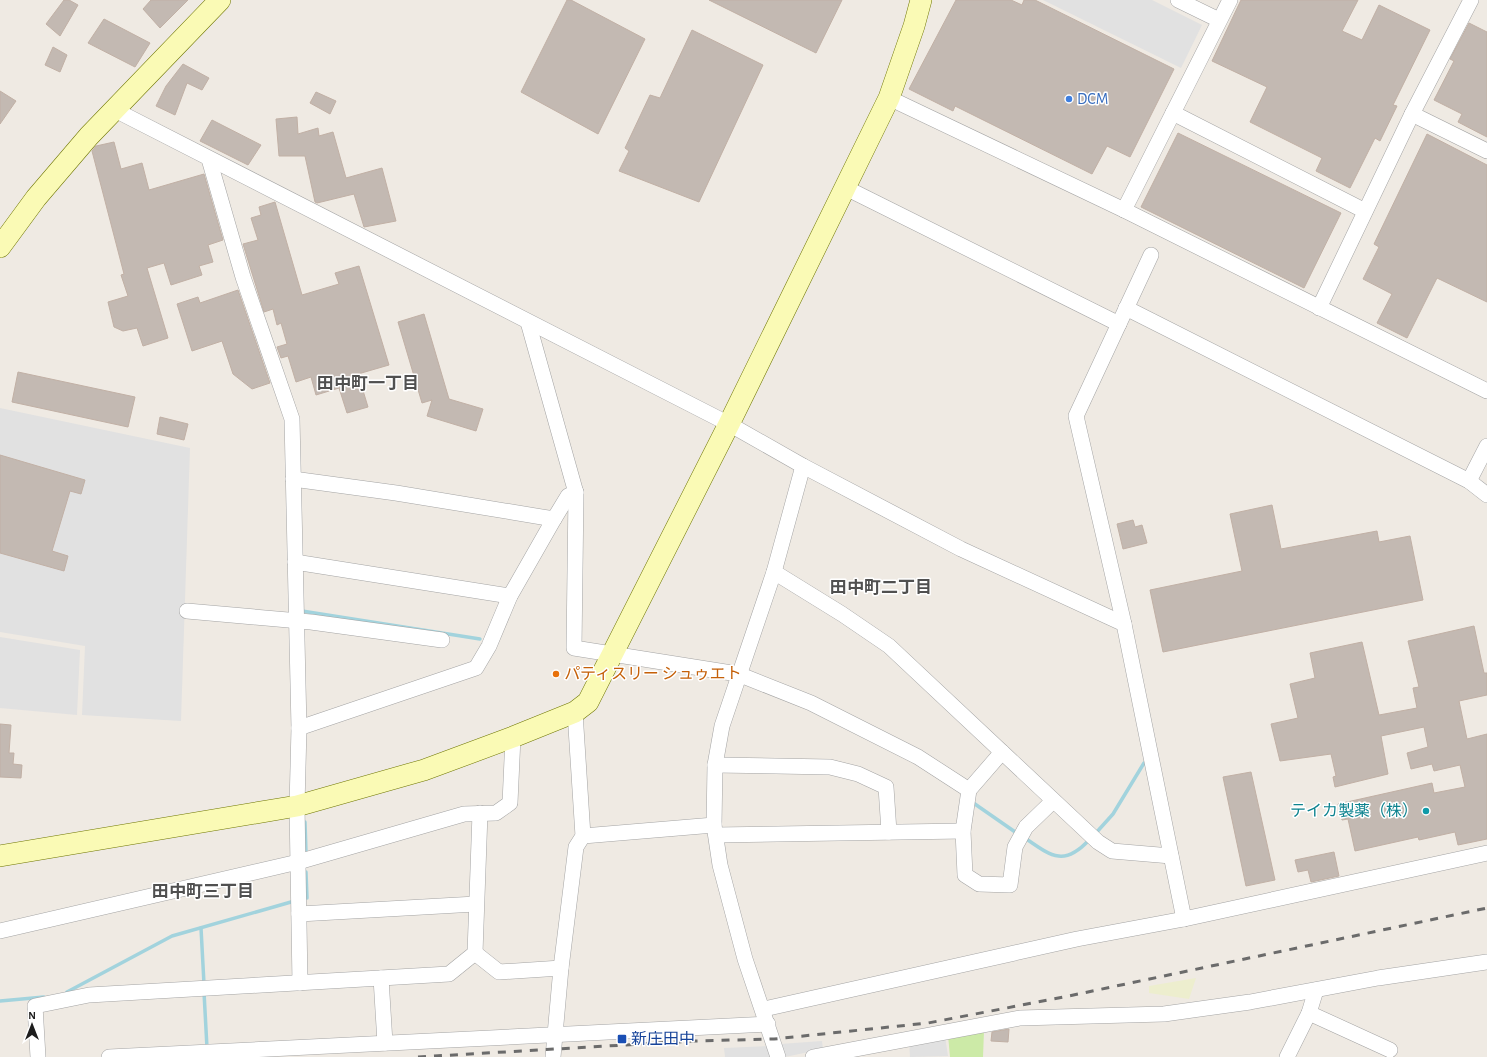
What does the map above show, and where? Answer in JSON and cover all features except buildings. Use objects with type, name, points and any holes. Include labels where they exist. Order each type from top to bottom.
[{"type":"street","points":[[0,247],[36,198],[89,136],[220,0]]},
{"type":"street","points":[[0,856],[297,806],[424,770],[575,712],[588,702],[729,424],[889,98],[914,26],[921,0]]},
{"type":"street","points":[[1178,0],[1220,20]]},
{"type":"street","points":[[1124,210],[1230,0]]},
{"type":"street","points":[[1319,308],[1412,114],[1471,0]]},
{"type":"street","points":[[889,98],[1124,210],[1487,391]]},
{"type":"street","points":[[115,110],[729,424],[803,466],[961,549],[1124,624]]},
{"type":"street","points":[[1173,113],[1365,211]]},
{"type":"street","points":[[1412,114],[1487,151]]},
{"type":"street","points":[[209,159],[243,277],[292,419],[299,728],[297,806],[300,983]]},
{"type":"street","points":[[846,188],[1118,324]]},
{"type":"street","points":[[1151,255],[1076,416],[1124,624],[1184,919]]},
{"type":"street","points":[[1126,308],[1469,481],[1487,495]]},
{"type":"street","points":[[528,322],[576,492],[574,648],[738,674],[811,703],[918,757],[969,790]]},
{"type":"street","points":[[1469,481],[1487,446]]},
{"type":"street","points":[[778,1057],[764,1009],[746,959],[720,865],[715,830],[716,765],[722,726],[738,674],[774,572],[803,466]]},
{"type":"street","points":[[293,480],[396,493],[554,520]]},
{"type":"street","points":[[299,728],[476,668],[489,646],[510,596],[568,496],[576,492]]},
{"type":"street","points":[[295,562],[510,596]]},
{"type":"street","points":[[774,572],[842,614],[889,646],[1098,842],[1112,851],[1171,856]]},
{"type":"street","points":[[187,611],[296,621],[442,640]]},
{"type":"street","points":[[553,1057],[561,968],[576,847],[582,836],[575,712]]},
{"type":"street","points":[[0,931],[298,862],[464,814],[496,813],[510,803],[513,737]]},
{"type":"street","points":[[1002,752],[969,790],[963,831],[965,875],[979,884],[1010,885],[1015,847],[1026,827],[1054,801]]},
{"type":"street","points":[[716,765],[830,767],[858,774],[886,787],[889,832]]},
{"type":"street","points":[[38,1057],[35,1006],[89,995],[449,974],[475,953],[480,814]]},
{"type":"street","points":[[582,836],[715,830],[889,832],[963,831]]},
{"type":"street","points":[[764,1009],[1077,939],[1184,919],[1487,853]]},
{"type":"street","points":[[299,914],[476,904]]},
{"type":"street","points":[[475,953],[499,972],[561,968]]},
{"type":"street","points":[[813,1057],[1020,1018],[1164,1014],[1487,962]]},
{"type":"street","points":[[381,978],[385,1043]]},
{"type":"street","points":[[1287,1057],[1309,1013],[1316,990]]},
{"type":"street","points":[[1309,1013],[1390,1050]]},
{"type":"street","points":[[109,1057],[768,1024]]},
{"type":"green space","points":[[1196,978],[1189,999],[1149,993],[1149,986]]},
{"type":"green space","points":[[984,1031],[983,1057],[950,1057],[948,1035]]},
{"type":"shaded area","points":[[1043,0],[1152,0],[1202,25],[1181,68]]},
{"type":"shaded area","points":[[0,408],[190,448],[181,721],[82,715],[85,646],[0,632]]},
{"type":"shaded area","points":[[0,637],[80,650],[77,715],[0,708]]},
{"type":"shaded area","points":[[945,1036],[948,1056],[910,1057],[909,1041]]},
{"type":"shaded area","points":[[822,1041],[823,1049],[785,1057],[780,1044]]},
{"type":"shaded area","points":[[769,1046],[772,1057],[725,1057],[724,1048]]},
{"type":"waterway","points":[[302,613],[302,611],[480,639]]},
{"type":"waterway","points":[[1095,834],[1113,814],[1144,763]]},
{"type":"waterway","points":[[972,802],[1018,834]]},
{"type":"waterway","points":[[305,822],[306,853]]},
{"type":"waterway","points":[[1025,838],[1042,850],[1057,856],[1072,854],[1089,840]]},
{"type":"waterway","points":[[306,872],[307,898]]},
{"type":"waterway","points":[[67,992],[172,936],[291,902]]},
{"type":"waterway","points":[[201,928],[204,984]]},
{"type":"waterway","points":[[204,992],[207,1048]]},
{"type":"waterway","points":[[0,1001],[44,997]]},
{"type":"railway","points":[[418,1057],[693,1041],[774,1039],[928,1023],[1064,997],[1487,908]]},
{"type":"place","name":"DCM","points":[[1069,99]]},
{"type":"place","name":"パティスリー シュゥエト","points":[[556,674]]},
{"type":"place","name":"テイカ製薬（株）","points":[[1426,811]]},
{"type":"place","name":"新庄田中","points":[[622,1039]]},
{"type":"district","name":"田中町一丁目","points":[[368,383]]},
{"type":"district","name":"田中町二丁目","points":[[881,587]]},
{"type":"district","name":"田中町三丁目","points":[[203,891]]}]
